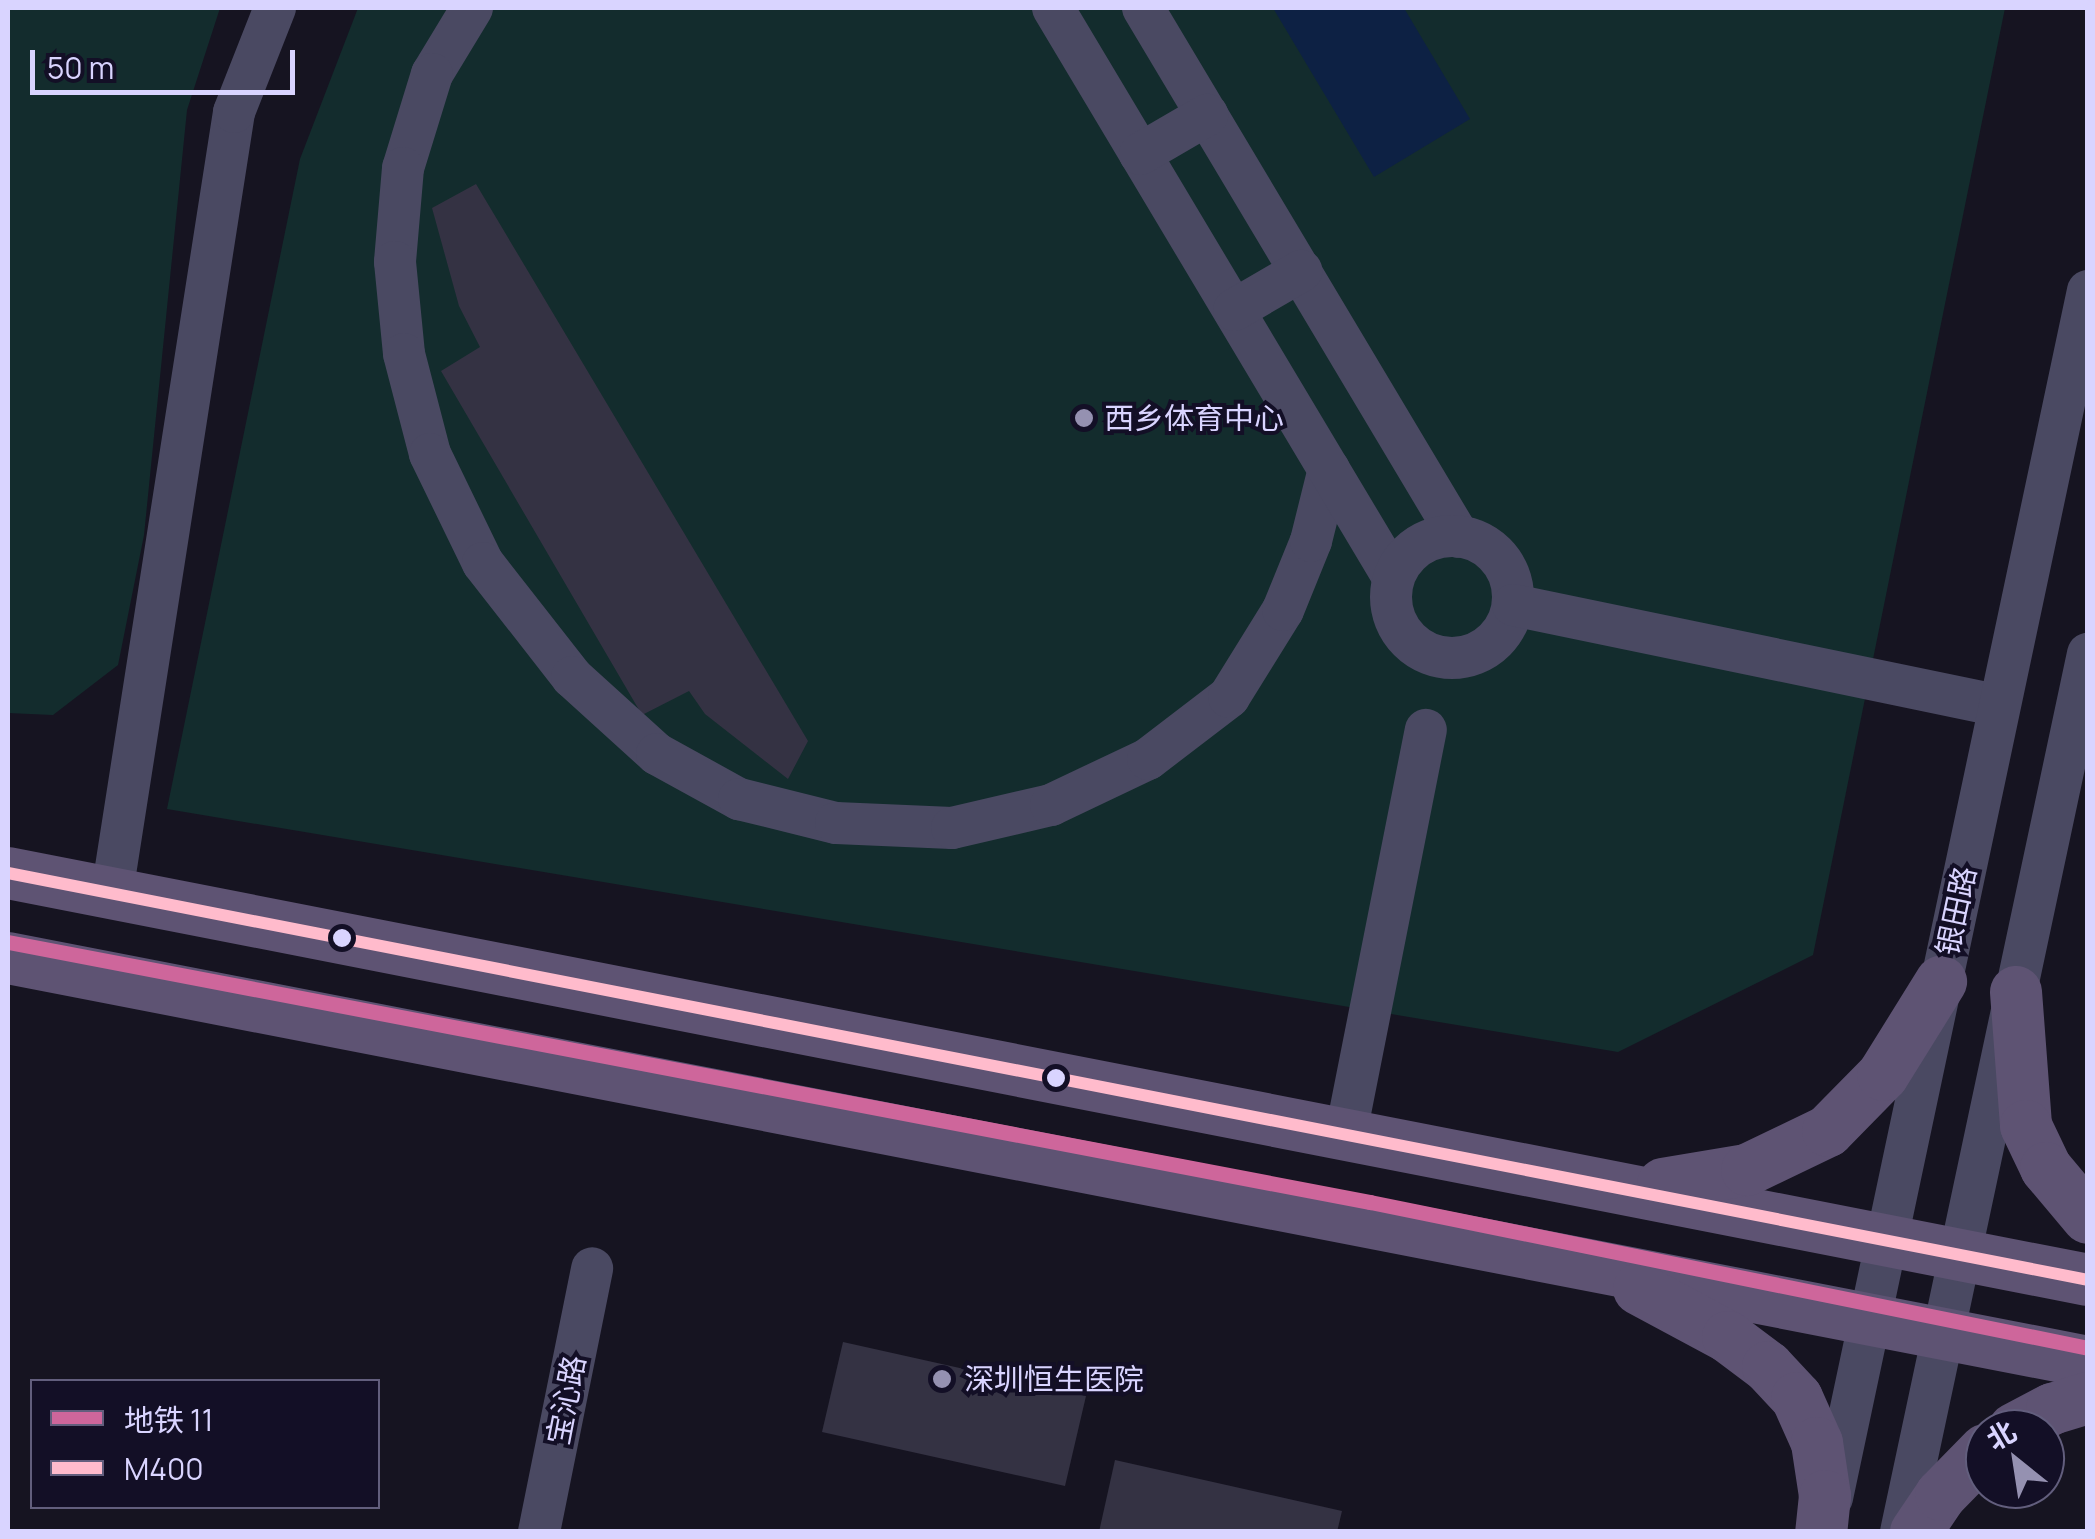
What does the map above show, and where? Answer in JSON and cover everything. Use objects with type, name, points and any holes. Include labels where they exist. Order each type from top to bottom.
[{"type":"main road","points":[[8,874],[2088,1280]]},
{"type":"main road","points":[[23,965],[1554,1256],[2088,1362]]},
{"type":"main road","points":[[1627,1190],[1747,1170],[1828,1131],[1883,1075],[1940,982]]},
{"type":"main road","points":[[2016,992],[2026,1126],[2046,1168],[2088,1218]]},
{"type":"main road","points":[[1554,1256],[1672,1306],[1728,1337],[1768,1367],[1798,1398],[1817,1443],[1825,1496],[1823,1532]]},
{"type":"main road","points":[[2052,1409],[2088,1398]]},
{"type":"main road","points":[[1916,1532],[1941,1495],[1965,1470]]},
{"type":"street","points":[[112,892],[234,112],[275,8]]},
{"type":"street","points":[[472,8],[432,74],[403,168],[395,262],[404,354],[430,454],[483,563],[572,677],[657,754],[738,800],[836,823],[952,828],[1051,806],[1148,758],[1229,697],[1283,610],[1312,541],[1329,469]]},
{"type":"street","points":[[1053,8],[1393,578]]},
{"type":"street","points":[[1143,8],[1459,537]]},
{"type":"street","points":[[1140,154],[1207,114]]},
{"type":"street","points":[[1234,310],[1300,272]]},
{"type":"street","name":"银田路","points":[[1823,1532],[2088,291]]},
{"type":"street","points":[[1440,537],[1478,542],[1506,568],[1512,605],[1507,624],[1481,651],[1441,658],[1421,651],[1399,628],[1390,598],[1393,578],[1420,545],[1440,537]]},
{"type":"street","points":[[1512,605],[1999,706]]},
{"type":"street","points":[[1901,1532],[2088,654]]},
{"type":"street","points":[[1346,1133],[1426,730]]},
{"type":"street","name":"宝沁路","points":[[539,1532],[592,1268]]},
{"type":"green space","points":[[8,8],[220,8],[187,110],[144,535],[118,665],[53,715],[8,713]]},
{"type":"green space","name":"西乡体育中心","points":[[358,8],[2005,8],[1813,955],[1618,1052],[167,809],[300,159]]},
{"type":"water","points":[[1273,8],[1404,8],[1470,119],[1374,177]]},
{"type":"building","points":[[476,184],[808,741],[788,779],[705,714],[689,691],[642,715],[441,371],[480,347],[459,306],[432,208]]},
{"type":"building","points":[[843,1342],[1086,1396],[1065,1486],[822,1432]]},
{"type":"building","points":[[1115,1460],[1342,1511],[1337,1532],[1099,1532]]},
{"type":"metro line","name":"11","points":[[8,942],[1370,1202],[2088,1348]]},
{"type":"transit line","name":"M400","points":[[8,873],[2088,1280]]},
{"type":"place","name":"西乡体育中心","points":[[1084,418]]},
{"type":"place","name":"深圳恒生医院","points":[[942,1379]]}]
